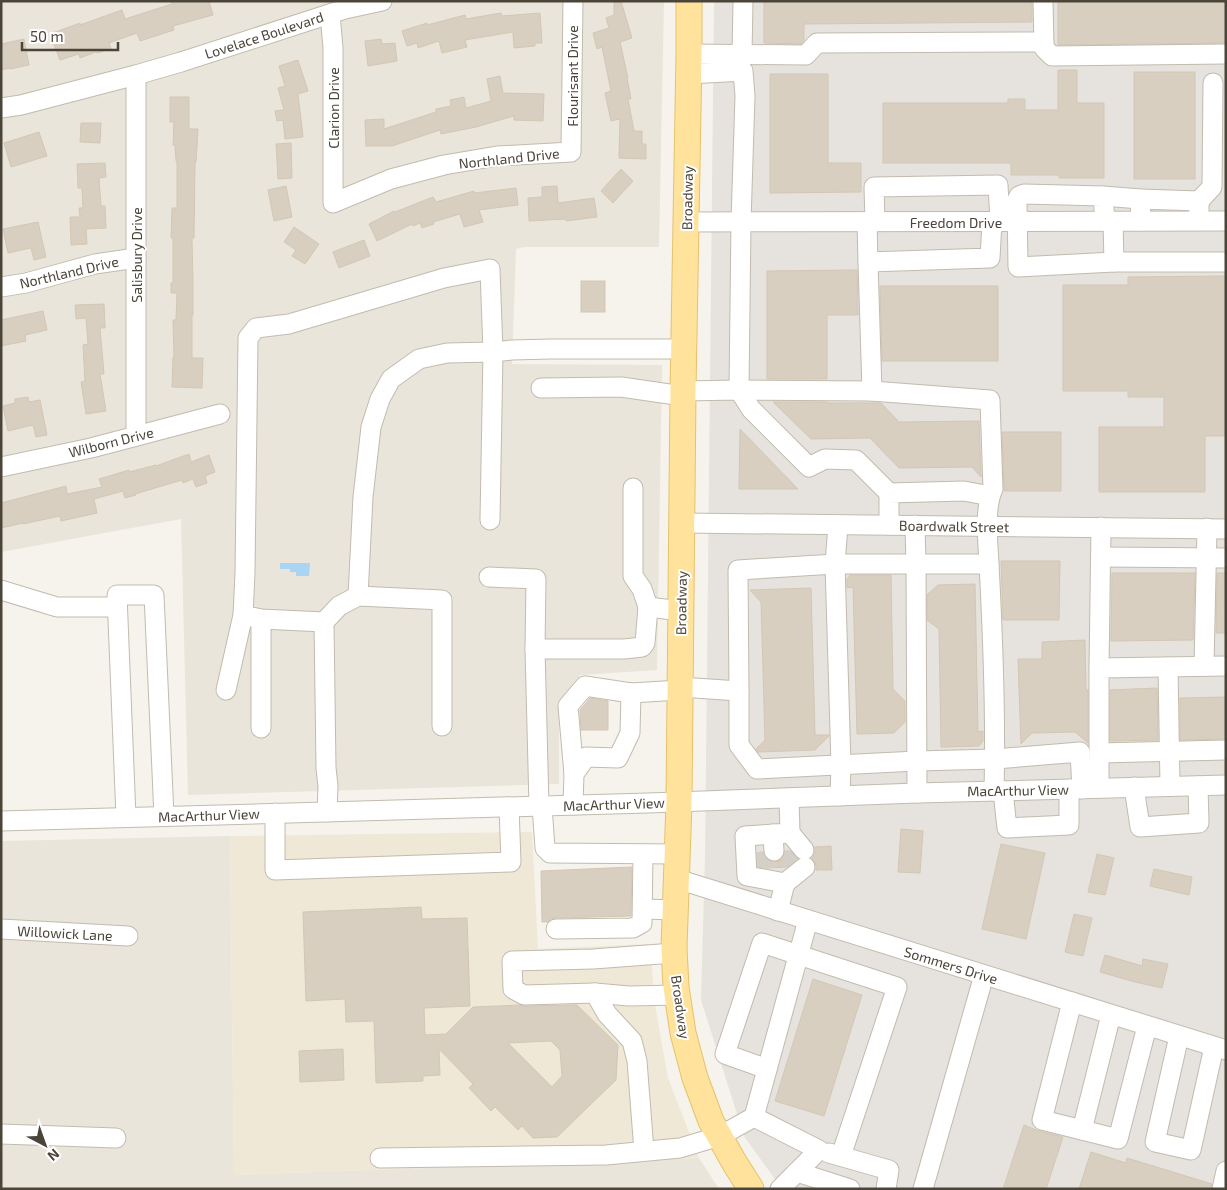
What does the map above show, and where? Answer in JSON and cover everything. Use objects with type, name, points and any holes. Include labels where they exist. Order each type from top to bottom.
[{"type":"main road","name":"Broadway","points":[[689,1],[679,802],[674,953],[683,1033],[695,1078],[711,1121],[751,1189]]},
{"type":"street","name":"Lovelace Boulevard","points":[[1,108],[21,105],[190,59],[345,9],[382,1]]},
{"type":"street","name":"Flourisant Drive","points":[[572,152],[573,1]]},
{"type":"street","points":[[742,54],[743,1]]},
{"type":"street","points":[[1043,1],[1044,48],[1052,56],[1226,54]]},
{"type":"street","name":"Clarion Drive","points":[[330,14],[333,48],[332,202]]},
{"type":"street","points":[[689,64],[742,54],[806,55],[817,43],[1044,42]]},
{"type":"street","points":[[689,64],[744,71],[739,390],[751,409],[809,467],[825,459],[856,460],[889,493],[964,491],[990,496]]},
{"type":"street","name":"Salisbury Drive","points":[[136,74],[136,436]]},
{"type":"street","points":[[1200,221],[1199,201],[1212,187],[1213,83]]},
{"type":"street","name":"Northland Drive","points":[[332,202],[392,179],[444,165],[497,156],[572,152]]},
{"type":"street","points":[[872,391],[868,262],[874,187],[998,185],[1003,222],[1018,267],[1114,262],[1226,262]]},
{"type":"street","points":[[868,262],[990,258],[1003,222],[1019,196],[1024,194],[1199,201]]},
{"type":"street","points":[[1056,194],[1058,222]]},
{"type":"street","points":[[1103,196],[1109,221],[1114,262]]},
{"type":"street","points":[[1140,199],[1141,222]]},
{"type":"street","name":"Freedom Drive","points":[[687,222],[1226,221]]},
{"type":"street","name":"Northland Drive","points":[[1,287],[26,284],[94,264],[136,258]]},
{"type":"street","points":[[226,690],[243,615],[248,338],[256,328],[289,324],[444,278],[490,269],[494,352],[490,520]]},
{"type":"street","points":[[358,596],[363,497],[371,426],[380,399],[391,380],[420,359],[447,353],[551,349],[684,349]]},
{"type":"street","points":[[541,388],[621,387],[683,394],[739,390],[872,391],[990,400],[993,488],[990,496],[988,526],[994,661],[995,759],[998,791],[1007,828],[1069,825],[1099,753],[1101,528]]},
{"type":"street","name":"Wilborn Drive","points":[[1,467],[91,448],[220,414]]},
{"type":"street","points":[[535,650],[624,649],[642,647],[645,643],[648,607],[642,589],[633,576],[633,488]]},
{"type":"street","points":[[888,525],[889,493]]},
{"type":"street","name":"Boardwalk Street","points":[[683,523],[1226,529]]},
{"type":"street","points":[[838,525],[835,564],[841,765],[840,796]]},
{"type":"street","points":[[915,525],[917,793]]},
{"type":"street","points":[[1204,666],[1207,528]]},
{"type":"street","points":[[1101,558],[1226,558]]},
{"type":"street","points":[[989,564],[835,564],[738,570],[739,745],[757,769],[995,759],[1080,752],[1083,789]]},
{"type":"street","points":[[489,577],[536,579],[535,650],[540,806],[545,848],[550,853],[678,854]]},
{"type":"street","points":[[1,590],[57,607],[118,607]]},
{"type":"street","points":[[126,817],[117,595],[154,595],[164,816]]},
{"type":"street","points":[[327,812],[324,622],[338,606],[358,596],[442,600],[442,726]]},
{"type":"street","points":[[648,607],[681,612]]},
{"type":"street","points":[[243,615],[324,622]]},
{"type":"street","points":[[261,618],[261,728]]},
{"type":"street","points":[[1099,668],[1226,666]]},
{"type":"street","points":[[1168,667],[1170,786]]},
{"type":"street","points":[[573,805],[574,774],[568,706],[585,686],[631,693],[680,688],[740,691]]},
{"type":"street","points":[[574,774],[586,758],[618,758],[630,734],[631,693]]},
{"type":"street","points":[[1099,753],[1226,750]]},
{"type":"street","name":"MacArthur View","points":[[1,821],[1226,785]]},
{"type":"street","points":[[1134,787],[1140,827],[1199,823],[1198,786]]},
{"type":"street","points":[[778,911],[789,798]]},
{"type":"street","points":[[275,813],[275,870],[511,862],[509,807]]},
{"type":"street","points":[[556,929],[633,928],[642,923],[643,854]]},
{"type":"street","name":"Sommers Drive","points":[[677,879],[1220,1049]]},
{"type":"street","points":[[642,909],[676,910]]},
{"type":"street","points":[[380,1158],[606,1154],[680,1148],[720,1136],[754,1117],[808,920]]},
{"type":"street","name":"Willowick Lane","points":[[1,929],[128,936]]},
{"type":"street","points":[[768,1069],[725,1054],[762,943],[898,987],[841,1156]]},
{"type":"street","points":[[674,953],[593,959],[512,961],[513,989],[524,995],[595,993],[629,996],[678,995]]},
{"type":"street","points":[[923,1189],[984,975]]},
{"type":"street","points":[[595,993],[607,1014],[632,1041],[637,1061],[644,1151]]},
{"type":"street","points":[[1072,1002],[1042,1120],[1118,1139],[1147,1026]]},
{"type":"street","points":[[1082,1130],[1110,1015]]},
{"type":"street","points":[[1179,1036],[1155,1142],[1191,1150],[1220,1049]]},
{"type":"street","points":[[754,1117],[819,1150],[889,1170],[886,1189]]},
{"type":"street","points":[[1,1134],[116,1138]]},
{"type":"street","points":[[780,1189],[819,1150]]},
{"type":"street","points":[[1222,1189],[1226,1171]]},
{"type":"street","points":[[797,1172],[850,1189]]},
{"type":"shaded area","points":[[1,1],[664,1],[659,247],[525,247],[516,249],[512,364],[662,365],[657,670],[580,675],[559,704],[559,784],[188,795],[181,519],[1,552]]},
{"type":"shaded area","points":[[714,1],[1226,1],[1226,1189],[782,1189],[744,1136],[701,1000],[705,857]]},
{"type":"shaded area","points":[[532,832],[538,949],[650,944],[655,1005],[668,1078],[699,1158],[234,1175],[230,836]]},
{"type":"shaded area","points":[[230,836],[234,1175],[699,1158],[719,1189],[1,1189],[1,841]]},
{"type":"water","points":[[280,563],[310,563],[309,576],[296,576],[296,572],[290,572],[290,569],[280,569]]},
{"type":"building","points":[[171,1],[209,1],[213,15],[173,26],[174,30],[140,41],[137,33],[109,43],[111,49],[80,58],[79,54],[60,60],[50,34],[122,10],[125,19],[172,4]]},
{"type":"building","points":[[614,1],[621,1],[632,38],[620,42],[628,78],[631,99],[628,99],[634,131],[642,131],[642,144],[646,144],[646,159],[619,158],[620,119],[611,121],[605,93],[611,91],[602,47],[597,49],[593,33],[609,28],[606,18],[614,15]]},
{"type":"building","points":[[764,1],[1032,1],[1032,22],[804,24],[804,40],[801,44],[764,43]]},
{"type":"building","points":[[1058,1],[1226,1],[1226,43],[1058,45]]},
{"type":"building","points":[[501,13],[502,16],[540,13],[542,43],[535,43],[535,46],[514,48],[513,32],[465,40],[467,47],[442,53],[439,41],[418,48],[417,43],[407,46],[402,31],[427,23],[427,25],[465,15],[466,19]]},
{"type":"building","points":[[24,39],[29,65],[1,70],[1,44]]},
{"type":"building","points":[[381,39],[382,44],[395,43],[397,61],[368,66],[365,41]]},
{"type":"building","points":[[298,60],[308,91],[298,94],[303,137],[285,139],[283,120],[277,121],[275,111],[284,110],[278,88],[285,86],[279,66]]},
{"type":"building","points":[[1058,70],[1077,70],[1077,103],[1104,103],[1104,178],[1059,178],[1059,175],[1011,175],[1011,163],[883,163],[883,103],[1008,103],[1008,99],[1025,99],[1025,110],[1058,110]]},
{"type":"building","points":[[1134,72],[1195,72],[1195,179],[1134,179]]},
{"type":"building","points":[[770,74],[828,74],[828,163],[861,163],[861,192],[770,193]]},
{"type":"building","points":[[500,76],[503,93],[544,94],[543,121],[514,120],[514,116],[476,127],[441,134],[440,130],[392,146],[366,146],[365,120],[384,119],[384,129],[436,112],[436,109],[451,106],[450,100],[464,97],[466,108],[491,101],[487,79]]},
{"type":"building","points":[[170,97],[189,97],[189,129],[198,129],[195,162],[194,238],[192,238],[192,358],[203,358],[202,388],[172,387],[174,357],[173,320],[176,320],[177,293],[171,293],[171,283],[173,283],[173,238],[171,238],[172,208],[177,208],[177,161],[175,145],[173,145],[174,122],[170,122]]},
{"type":"building","points":[[81,123],[101,123],[100,143],[80,142]]},
{"type":"building","points":[[39,132],[47,156],[11,167],[4,143]]},
{"type":"building","points":[[291,143],[292,178],[278,179],[276,144]]},
{"type":"building","points":[[105,163],[106,177],[99,178],[101,206],[105,206],[106,228],[86,229],[87,244],[71,245],[70,217],[80,217],[79,208],[83,208],[82,188],[78,188],[77,164]]},
{"type":"building","points":[[621,169],[633,181],[613,203],[601,191]]},
{"type":"building","points":[[286,186],[292,217],[274,221],[268,190]]},
{"type":"building","points":[[557,186],[558,203],[594,198],[597,217],[566,221],[566,219],[529,221],[528,198],[542,197],[542,187]]},
{"type":"building","points":[[516,188],[518,205],[479,210],[483,222],[464,227],[460,214],[433,222],[434,224],[422,228],[420,223],[413,226],[412,224],[377,241],[369,224],[394,211],[433,197],[436,202],[474,191],[474,193]]},
{"type":"building","points":[[38,222],[46,257],[34,260],[31,248],[8,253],[3,229]]},
{"type":"building","points":[[294,227],[319,244],[305,264],[292,256],[296,250],[284,242]]},
{"type":"building","points":[[364,240],[370,256],[339,268],[333,252]]},
{"type":"building","points":[[857,270],[858,315],[827,315],[827,379],[767,379],[767,271]]},
{"type":"building","points":[[1226,276],[1226,436],[1205,436],[1205,492],[1099,492],[1099,427],[1164,427],[1164,397],[1128,397],[1128,391],[1063,391],[1063,285],[1128,285],[1128,277]]},
{"type":"building","points":[[581,281],[605,281],[605,312],[581,312]]},
{"type":"building","points":[[880,286],[998,286],[998,361],[882,361]]},
{"type":"building","points":[[104,304],[105,328],[100,328],[104,374],[100,374],[106,411],[86,414],[81,382],[85,381],[83,345],[88,344],[86,318],[76,319],[75,305]]},
{"type":"building","points":[[43,311],[47,330],[25,335],[26,341],[1,346],[1,320]]},
{"type":"building","points":[[28,397],[29,402],[40,400],[47,435],[36,437],[33,425],[8,431],[3,406],[15,403],[15,399]]},
{"type":"building","points":[[773,402],[881,403],[899,422],[979,421],[981,477],[972,467],[899,468],[870,438],[811,439]]},
{"type":"building","points":[[740,429],[798,489],[739,489]]},
{"type":"building","points":[[1002,432],[1061,432],[1061,491],[1004,491]]},
{"type":"building","points":[[189,454],[191,462],[209,455],[215,472],[205,476],[207,483],[196,487],[193,479],[183,483],[182,480],[125,498],[123,491],[94,499],[97,513],[61,521],[60,516],[1,528],[1,503],[66,486],[67,494],[102,487],[99,479],[129,470],[129,472],[156,466]]},
{"type":"building","points":[[1001,561],[1060,561],[1059,620],[1003,620]]},
{"type":"building","points":[[1112,573],[1195,573],[1193,640],[1111,641]]},
{"type":"building","points":[[1217,573],[1226,573],[1226,633],[1216,633]]},
{"type":"building","points":[[850,575],[891,575],[893,689],[905,701],[905,722],[894,733],[857,734],[853,587],[847,588],[847,579]]},
{"type":"building","points":[[975,584],[978,732],[983,731],[983,741],[979,746],[941,747],[939,629],[927,620],[927,595],[938,585]]},
{"type":"building","points":[[811,588],[815,735],[829,736],[815,750],[758,752],[756,749],[765,740],[761,602],[750,590]]},
{"type":"building","points":[[1085,640],[1086,690],[1088,690],[1088,743],[1075,732],[1032,733],[1021,744],[1018,659],[1042,659],[1042,642]]},
{"type":"building","points":[[1157,688],[1158,740],[1110,741],[1110,690]]},
{"type":"building","points":[[1226,697],[1226,739],[1180,740],[1180,698]]},
{"type":"building","points":[[590,698],[608,701],[608,730],[581,730],[580,710]]},
{"type":"building","points":[[901,829],[923,831],[920,873],[898,872]]},
{"type":"building","points":[[1001,844],[1045,853],[1026,939],[982,929]]},
{"type":"building","points":[[831,846],[832,870],[816,870],[816,865],[812,858],[815,853],[815,847]]},
{"type":"building","points":[[785,851],[790,851],[797,859],[787,867],[761,867],[760,852],[763,852],[764,857],[769,861],[774,862],[781,860]]},
{"type":"building","points":[[1097,854],[1114,858],[1105,895],[1088,892]]},
{"type":"building","points":[[632,867],[631,916],[556,918],[548,922],[542,922],[541,871]]},
{"type":"building","points":[[1154,869],[1192,877],[1189,895],[1150,886]]},
{"type":"building","points":[[421,907],[422,919],[467,918],[470,1006],[424,1008],[425,1035],[446,1034],[473,1007],[577,1005],[618,1045],[616,1080],[557,1137],[533,1138],[522,1126],[518,1130],[495,1107],[491,1111],[469,1088],[473,1084],[439,1049],[440,1075],[423,1076],[423,1081],[376,1083],[374,1021],[346,1022],[345,999],[306,1001],[303,912]],"holes":[[[551,1041],[560,1050],[562,1076],[552,1087],[508,1043]]]},
{"type":"building","points":[[1074,914],[1092,918],[1083,956],[1065,952]]},
{"type":"building","points":[[1105,955],[1142,966],[1143,959],[1168,964],[1162,988],[1100,972]]},
{"type":"building","points":[[813,979],[862,995],[824,1116],[775,1101]]},
{"type":"building","points":[[343,1049],[344,1080],[300,1082],[299,1051]]},
{"type":"building","points":[[1024,1125],[1063,1137],[1046,1189],[1003,1189]]},
{"type":"building","points":[[1091,1152],[1126,1163],[1127,1158],[1212,1184],[1211,1189],[1079,1189]]},
{"type":"tunnel","points":[[792,851],[793,867]]},
{"type":"tunnel","points":[[766,852],[766,868]]}]
